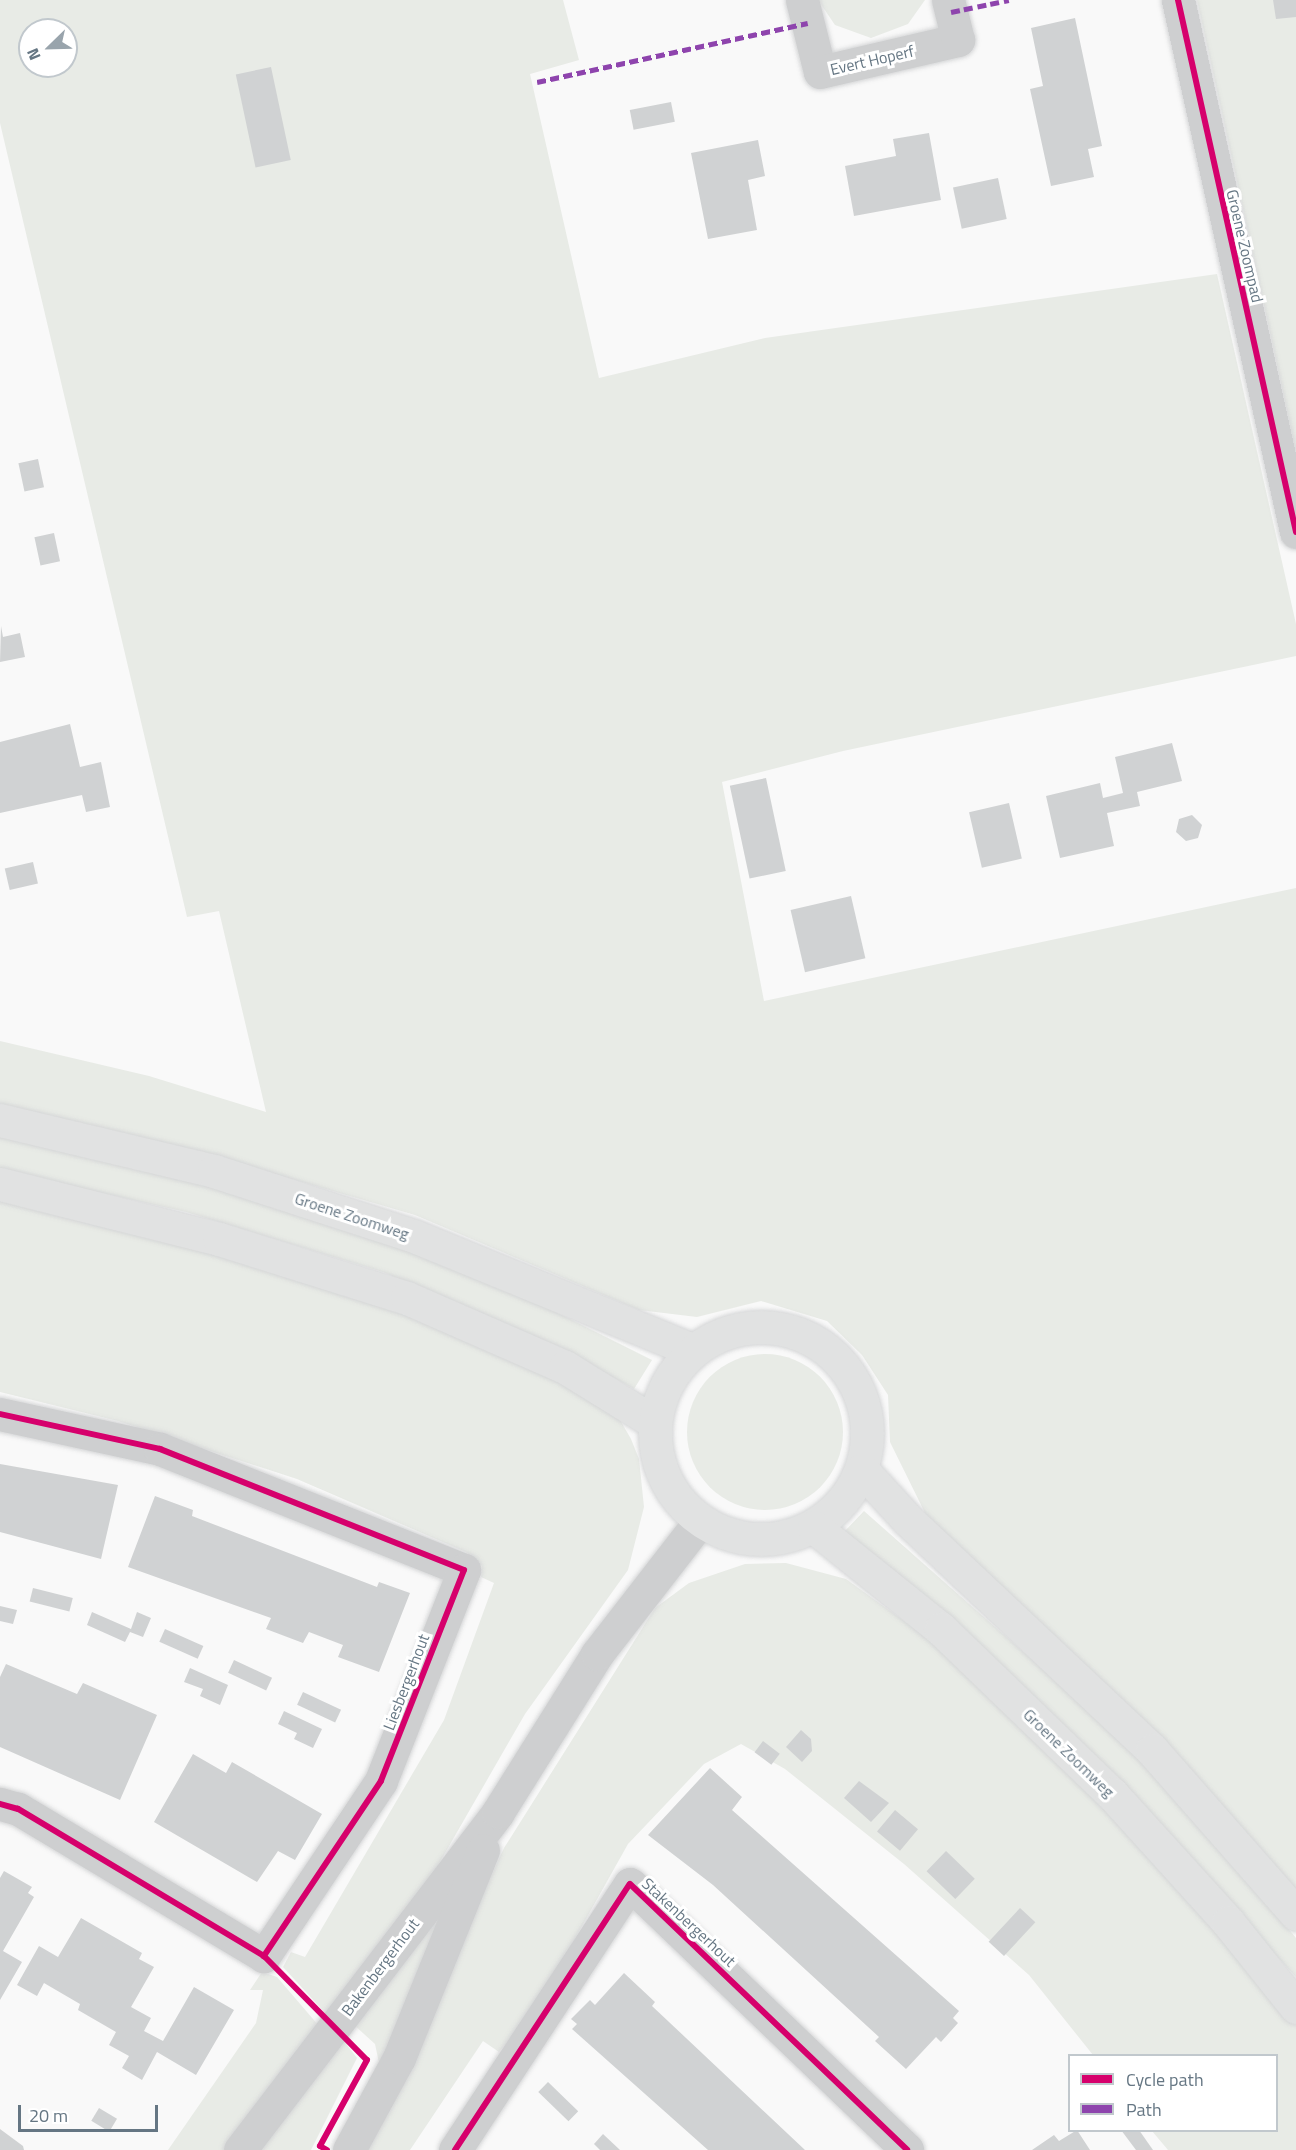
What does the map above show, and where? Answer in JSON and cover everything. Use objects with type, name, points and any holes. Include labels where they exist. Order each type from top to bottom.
[{"type":"main road","name":"Groene Zoomweg","points":[[0,1120],[214,1171],[414,1236],[693,1350]]},
{"type":"main road","points":[[0,1184],[219,1239],[407,1298],[565,1367],[654,1422]]},
{"type":"main road","points":[[767,1326],[806,1335],[830,1353],[860,1392],[868,1431],[862,1470],[843,1503],[814,1527],[776,1540],[736,1538],[700,1521],[673,1494],[657,1459],[654,1422],[666,1382],[693,1350],[727,1331],[767,1326]]},
{"type":"main road","points":[[862,1470],[908,1520],[1152,1750],[1296,1914]]},
{"type":"main road","name":"Groene Zoomweg","points":[[814,1527],[941,1629],[1112,1794],[1228,1923],[1296,2007]]},
{"type":"street","name":"Evert Hoperf","points":[[802,0],[820,72],[958,40],[948,0]]},
{"type":"street","name":"Groene Zoompad","points":[[1178,0],[1296,532]]},
{"type":"street","name":"Liesbergerhout","points":[[0,1414],[160,1449],[464,1570],[381,1781],[264,1956],[18,1809],[0,1804]]},
{"type":"street","name":"Bakenbergerhout","points":[[240,2150],[498,1812],[597,1653],[700,1521]]},
{"type":"street","name":"Bakenbergerhout","points":[[349,2150],[399,2058],[498,1812]]},
{"type":"street","name":"Stakenbergerhout","points":[[455,2150],[630,1884],[907,2150]]},
{"type":"shaded area","points":[[0,0],[563,0],[579,60],[530,74],[599,378],[765,338],[1217,274],[1296,624],[1296,656],[843,751],[722,782],[764,1001],[1296,888],[1296,1901],[927,1517],[890,1442],[888,1395],[862,1355],[827,1321],[761,1301],[697,1317],[639,1310],[415,1215],[230,1161],[0,1104],[0,1041],[149,1076],[266,1112],[219,911],[187,917],[0,123]]},
{"type":"shaded area","points":[[818,0],[925,0],[908,24],[871,38],[835,25]]},
{"type":"shaded area","points":[[1197,0],[1296,0],[1296,453],[1251,245]]},
{"type":"shaded area","points":[[0,1137],[208,1184],[407,1249],[538,1303],[652,1360],[634,1389],[562,1349],[383,1272],[186,1212],[0,1170]]},
{"type":"shaded area","points":[[0,1200],[165,1238],[311,1280],[471,1339],[565,1380],[616,1413],[631,1439],[639,1459],[644,1507],[628,1570],[525,1714],[426,1886],[328,2016],[283,1967],[291,1952],[305,1957],[444,1720],[494,1583],[481,1577],[482,1566],[466,1552],[297,1479],[118,1421],[0,1392]]},
{"type":"shaded area","points":[[765,1354],[795,1360],[820,1377],[837,1402],[843,1432],[837,1462],[820,1487],[795,1504],[765,1510],[735,1504],[710,1487],[693,1462],[687,1432],[693,1402],[710,1377],[735,1360]]},
{"type":"shaded area","points":[[864,1511],[1098,1718],[1216,1840],[1296,1938],[1296,1977],[1071,1735],[843,1533]]},
{"type":"shaded area","points":[[786,1563],[846,1579],[933,1642],[1116,1815],[1262,1981],[1296,2024],[1296,2150],[1168,2150],[1153,2132],[1278,2132],[1278,2054],[1092,2054],[1029,1975],[904,1864],[785,1769],[741,1744],[704,1764],[628,1844],[536,2008],[499,2052],[483,2041],[410,2150],[368,2150],[368,2141],[504,1848],[655,1608],[689,1583],[745,1564]]},
{"type":"shaded area","points":[[458,1878],[401,2029],[379,2063],[375,2044],[353,2024]]},
{"type":"shaded area","points":[[262,1972],[277,1977],[319,2026],[228,2150],[168,2150],[256,2023],[263,1990],[250,1990]]},
{"type":"shaded area","points":[[343,2040],[357,2058],[311,2150],[254,2150]]},
{"type":"building","points":[[1273,0],[1296,0],[1296,17],[1276,19]]},
{"type":"building","points":[[1075,18],[1102,146],[1088,149],[1094,177],[1051,186],[1030,89],[1043,86],[1031,28]]},
{"type":"building","points":[[271,67],[291,160],[256,167],[236,74]]},
{"type":"building","points":[[671,102],[675,122],[634,130],[630,110]]},
{"type":"building","points":[[929,133],[941,200],[854,216],[845,166],[896,156],[893,139]]},
{"type":"building","points":[[758,140],[765,176],[748,180],[757,230],[708,239],[691,153]]},
{"type":"building","points":[[998,178],[1007,219],[962,229],[953,188]]},
{"type":"building","points":[[38,459],[44,487],[24,492],[18,463]]},
{"type":"building","points":[[54,533],[60,561],[40,566],[34,537]]},
{"type":"building","points":[[1,626],[3,637],[20,633],[25,657],[0,662]]},
{"type":"building","points":[[70,724],[80,767],[101,762],[110,807],[86,812],[82,795],[0,813],[0,742]]},
{"type":"building","points":[[1172,743],[1182,781],[1137,792],[1140,806],[1107,813],[1114,846],[1060,858],[1046,796],[1100,783],[1103,798],[1123,793],[1115,757]]},
{"type":"building","points":[[766,778],[786,871],[750,879],[730,786]]},
{"type":"building","points":[[1009,803],[1022,859],[982,868],[969,812]]},
{"type":"building","points":[[1192,815],[1202,825],[1198,838],[1186,841],[1176,832],[1179,819]]},
{"type":"building","points":[[33,862],[38,883],[10,890],[5,869]]},
{"type":"building","points":[[851,896],[865,958],[805,972],[791,910]]},
{"type":"building","points":[[0,1464],[118,1485],[101,1559],[0,1532]]},
{"type":"building","points":[[155,1496],[193,1510],[192,1516],[377,1587],[379,1582],[410,1593],[379,1672],[338,1657],[343,1645],[309,1632],[303,1643],[266,1629],[271,1618],[128,1567]]},
{"type":"building","points":[[33,1588],[73,1598],[69,1612],[30,1602]]},
{"type":"building","points":[[0,1606],[17,1610],[13,1624],[0,1621]]},
{"type":"building","points":[[92,1612],[131,1629],[137,1612],[151,1618],[143,1637],[130,1632],[125,1642],[87,1625]]},
{"type":"building","points":[[165,1629],[203,1646],[198,1659],[159,1642]]},
{"type":"building","points":[[234,1660],[272,1678],[266,1690],[228,1673]]},
{"type":"building","points":[[6,1664],[77,1694],[83,1683],[157,1715],[120,1800],[0,1747],[0,1677]]},
{"type":"building","points":[[190,1668],[228,1685],[220,1705],[200,1696],[203,1689],[184,1682]]},
{"type":"building","points":[[303,1692],[341,1710],[335,1722],[297,1705]]},
{"type":"building","points":[[284,1711],[322,1729],[313,1748],[294,1739],[297,1733],[278,1724]]},
{"type":"building","points":[[801,1730],[811,1739],[812,1751],[802,1762],[786,1747]]},
{"type":"building","points":[[763,1741],[780,1754],[771,1765],[755,1752]]},
{"type":"building","points":[[193,1754],[226,1773],[232,1762],[322,1814],[295,1860],[278,1851],[257,1882],[154,1822]]},
{"type":"building","points":[[710,1768],[742,1797],[732,1810],[959,2011],[953,2018],[958,2023],[941,2042],[936,2037],[906,2069],[875,2041],[879,2037],[713,1885],[648,1835]]},
{"type":"building","points":[[859,1781],[889,1803],[871,1822],[844,1798]]},
{"type":"building","points":[[895,1810],[918,1829],[900,1851],[877,1831]]},
{"type":"building","points":[[946,1851],[975,1879],[955,1899],[927,1871]]},
{"type":"building","points":[[4,1871],[32,1887],[28,1893],[34,1897],[3,1951],[22,1962],[0,2000],[0,1878]]},
{"type":"building","points":[[1020,1908],[1035,1922],[1004,1956],[989,1942]]},
{"type":"building","points":[[81,1918],[142,1953],[139,1959],[154,1967],[131,2007],[151,2018],[144,2031],[163,2041],[194,1987],[234,2010],[196,2075],[157,2052],[142,2080],[122,2068],[129,2056],[109,2045],[116,2032],[78,2010],[80,2004],[44,1983],[37,1996],[17,1985],[39,1946],[58,1957]]},
{"type":"building","points":[[624,1973],[655,2002],[652,2006],[805,2150],[708,2150],[572,2029],[577,2024],[571,2019],[590,2000],[595,2005]]},
{"type":"building","points":[[548,2082],[578,2111],[568,2121],[538,2092]]},
{"type":"building","points":[[99,2108],[117,2119],[109,2132],[91,2121]]},
{"type":"building","points":[[0,2129],[23,2146],[24,2150],[0,2150]]},
{"type":"building","points":[[1074,2132],[1078,2132],[1090,2150],[1032,2150],[1054,2135],[1059,2141]]},
{"type":"building","points":[[1122,2132],[1140,2132],[1153,2150],[1136,2150]]},
{"type":"building","points":[[603,2134],[620,2150],[600,2150],[594,2144]]},
{"type":"marked path","points":[[951,12],[1009,0]]},
{"type":"marked path","points":[[537,82],[808,23]]},
{"type":"cycle path","points":[[1178,0],[1296,532]]},
{"type":"cycle path","points":[[0,1414],[160,1449],[464,1570],[381,1781],[264,1956],[18,1809],[0,1804]]},
{"type":"cycle path","points":[[455,2150],[630,1884],[907,2150]]},
{"type":"cycle path","points":[[264,1956],[367,2060],[320,2146],[327,2150]]}]
